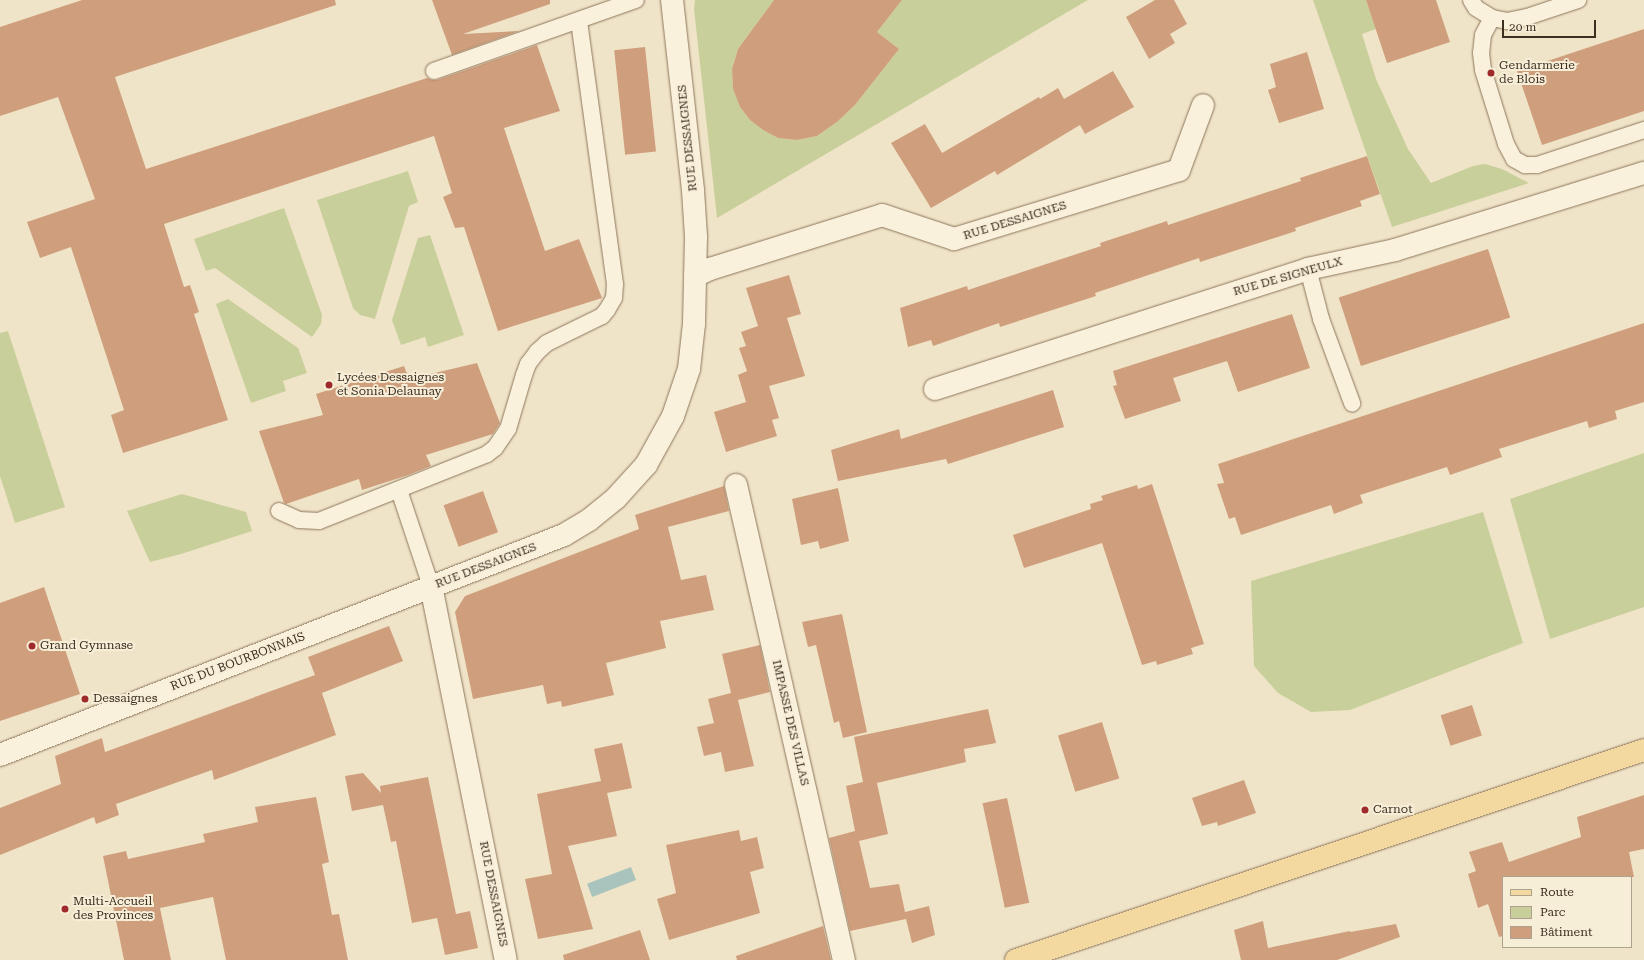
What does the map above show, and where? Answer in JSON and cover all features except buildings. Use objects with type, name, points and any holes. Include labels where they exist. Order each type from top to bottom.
[{"type":"main road","points":[[1016,960],[1644,750]]},
{"type":"street","name":"RUE DESSAIGNES","points":[[506,960],[431,586],[533,549],[564,535],[589,520],[616,498],[646,465],[673,416],[689,369],[694,324],[695,276],[694,190],[672,0]]},
{"type":"street","name":"RUE DESSAIGNES","points":[[695,276],[710,269],[882,215],[954,240],[1178,170],[1203,105]]},
{"type":"street","name":"RUE DE SIGNEULX","points":[[934,389],[1308,269],[1395,250],[1644,173]]},
{"type":"street","name":"IMPASSE DES VILLAS","points":[[736,485],[844,960]]},
{"type":"street","name":"RUE DU BOURBONNAIS","points":[[0,756],[431,586]]},
{"type":"lane","points":[[434,71],[636,0]]},
{"type":"lane","points":[[1471,0],[1476,8],[1492,18],[1507,20],[1527,17],[1578,0]]},
{"type":"lane","points":[[1492,18],[1483,35],[1481,53],[1483,70],[1506,144],[1514,159],[1525,165],[1537,165],[1644,130]]},
{"type":"lane","points":[[279,511],[299,520],[319,521],[487,454],[495,448],[508,429],[528,364],[536,352],[547,342],[602,316],[614,298],[615,284],[579,21]]},
{"type":"lane","points":[[1308,269],[1321,319],[1352,403]]},
{"type":"lane","points":[[399,490],[431,586]]},
{"type":"green space","points":[[695,0],[774,0],[738,49],[732,69],[733,89],[740,107],[750,120],[763,130],[778,138],[797,140],[817,136],[837,122],[855,105],[899,49],[877,32],[902,0],[1088,0],[717,218],[694,9]]},
{"type":"green space","points":[[1313,0],[1366,0],[1376,29],[1362,34],[1376,79],[1408,149],[1431,183],[1473,166],[1485,164],[1502,169],[1529,183],[1392,227]]},
{"type":"green space","points":[[408,171],[418,202],[409,206],[375,319],[360,315],[353,308],[317,200]]},
{"type":"green space","points":[[284,208],[322,315],[321,324],[312,337],[215,268],[206,271],[194,239]]},
{"type":"green space","points":[[430,235],[464,335],[428,347],[425,337],[401,345],[392,320],[418,238]]},
{"type":"green space","points":[[228,299],[298,348],[307,373],[283,381],[286,391],[251,403],[216,304]]},
{"type":"green space","points":[[8,331],[65,507],[15,523],[0,476],[0,333]]},
{"type":"green space","points":[[1644,453],[1644,607],[1550,639],[1510,499]]},
{"type":"green space","points":[[182,494],[246,512],[252,531],[181,554],[150,562],[127,511]]},
{"type":"green space","points":[[1483,512],[1523,643],[1350,710],[1311,712],[1278,693],[1254,666],[1251,581]]},
{"type":"water","points":[[631,867],[636,880],[592,897],[587,884]]},
{"type":"place","name":"Gendarmerie de Blois","points":[[1491,73]]},
{"type":"place","name":"Lycées Dessaignes et Sonia Delaunay","points":[[329,385]]},
{"type":"place","name":"Grand Gymnase","points":[[32,646]]},
{"type":"place","name":"Dessaignes","points":[[85,699]]},
{"type":"place","name":"Carnot","points":[[1365,810]]},
{"type":"place","name":"Multi-Accueil des Provinces","points":[[65,909]]}]
